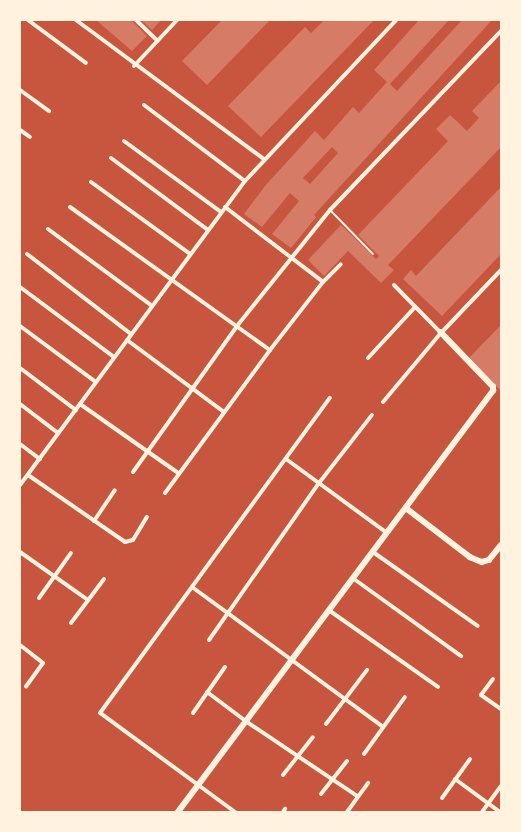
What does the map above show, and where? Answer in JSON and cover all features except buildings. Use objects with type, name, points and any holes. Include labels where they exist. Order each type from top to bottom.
[{"type":"street","points":[[28,20],[86,63]]},
{"type":"street","points":[[76,20],[134,66],[264,159]]},
{"type":"street","points":[[136,20],[158,41]]},
{"type":"street","points":[[134,66],[178,20]]},
{"type":"street","points":[[20,485],[245,181],[396,20]]},
{"type":"street","points":[[133,472],[237,326],[330,210],[501,31]]},
{"type":"street","points":[[20,90],[49,111]]},
{"type":"street","points":[[144,105],[245,181]]},
{"type":"street","points":[[20,130],[30,138]]},
{"type":"street","points":[[124,141],[221,212]]},
{"type":"street","points":[[112,158],[208,230]]},
{"type":"street","points":[[91,182],[190,254]]},
{"type":"street","points":[[70,206],[270,350]]},
{"type":"street","points":[[225,207],[323,282]]},
{"type":"street","points":[[48,229],[152,306]]},
{"type":"street","points":[[28,254],[131,334]]},
{"type":"street","points":[[165,493],[178,473],[270,350],[323,282],[341,264]]},
{"type":"street","points":[[383,402],[441,333],[501,270]]},
{"type":"street","points":[[178,812],[354,579],[493,391],[493,387],[394,285]]},
{"type":"street","points":[[20,287],[114,357]]},
{"type":"street","points":[[368,358],[416,308]]},
{"type":"street","points":[[20,326],[96,382]]},
{"type":"street","points":[[127,340],[224,412]]},
{"type":"street","points":[[20,368],[76,410]]},
{"type":"street","points":[[235,812],[100,713],[330,398]]},
{"type":"street","points":[[20,404],[58,433]]},
{"type":"street","points":[[80,404],[178,473]]},
{"type":"street","points":[[209,640],[319,483],[372,415]]},
{"type":"street","points":[[20,444],[40,458]]},
{"type":"street","points":[[286,458],[387,533]]},
{"type":"street","points":[[28,475],[125,542],[130,542],[147,517]]},
{"type":"street","points":[[94,521],[115,490]]},
{"type":"street","points":[[406,508],[470,557],[482,562],[489,560],[501,545]]},
{"type":"street","points":[[20,552],[88,600]]},
{"type":"street","points":[[373,552],[478,626]]},
{"type":"street","points":[[38,598],[71,553]]},
{"type":"street","points":[[71,623],[104,579]]},
{"type":"street","points":[[354,579],[461,656]]},
{"type":"street","points":[[192,587],[382,726]]},
{"type":"street","points":[[330,611],[438,687]]},
{"type":"street","points":[[20,645],[43,663],[26,686]]},
{"type":"street","points":[[193,713],[225,667]]},
{"type":"street","points":[[326,724],[367,670]]},
{"type":"street","points":[[493,678],[482,695],[501,709]]},
{"type":"street","points":[[207,692],[247,722],[357,796]]},
{"type":"street","points":[[364,754],[382,726],[404,697]]},
{"type":"street","points":[[283,775],[313,737]]},
{"type":"street","points":[[442,798],[470,759]]},
{"type":"street","points":[[321,794],[347,761]]},
{"type":"street","points":[[455,779],[500,812]]},
{"type":"street","points":[[347,812],[357,796],[368,783]]},
{"type":"street","points":[[482,812],[501,786]]},
{"type":"lane","points":[[330,210],[374,254]]}]
